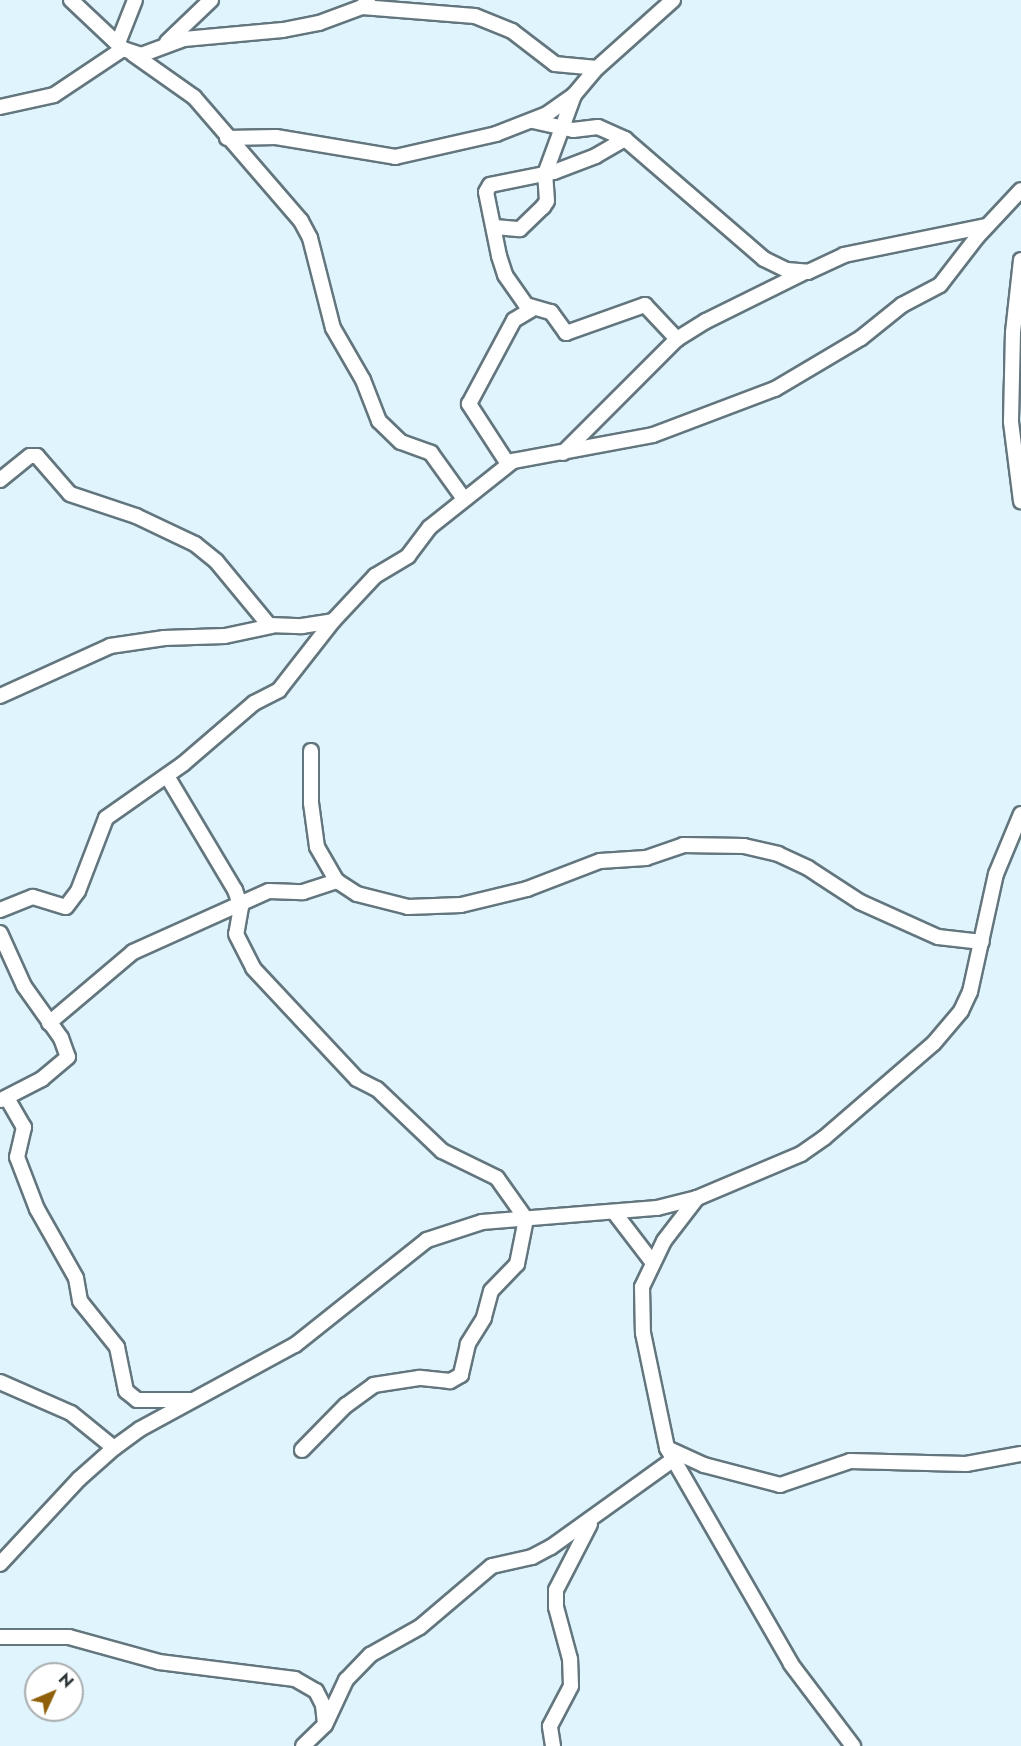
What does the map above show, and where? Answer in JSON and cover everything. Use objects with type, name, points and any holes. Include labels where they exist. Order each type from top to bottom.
[{"type":"street","points":[[71,0],[125,49],[194,97],[307,229],[333,328],[363,380],[380,421],[401,442],[431,453],[464,499]]},
{"type":"street","points":[[125,49],[135,0]]},
{"type":"street","points":[[0,107],[54,94],[125,49],[151,54],[164,46],[211,0]]},
{"type":"street","points":[[227,138],[276,137],[395,157],[496,134],[533,121],[574,95],[597,68],[673,0]]},
{"type":"street","points":[[164,46],[213,35],[283,30],[319,23],[365,3],[475,16],[512,31],[555,64],[597,68]]},
{"type":"street","points":[[495,227],[520,229],[533,219],[547,201],[545,174],[565,129],[574,95]]},
{"type":"street","points":[[533,121],[565,129],[598,127],[625,139],[778,267],[803,273]]},
{"type":"street","points":[[532,309],[506,275],[486,192],[490,185],[545,174],[589,159],[625,139]]},
{"type":"street","points":[[0,910],[33,897],[66,907],[78,891],[106,818],[167,776],[254,703],[279,690],[333,621],[369,581],[408,556],[430,526],[508,464],[522,458],[563,453],[653,435],[776,389],[861,338],[902,305],[940,285],[986,226],[1021,190]]},
{"type":"street","points":[[563,453],[677,339],[706,321],[844,255],[986,226]]},
{"type":"street","points":[[1021,260],[1013,332],[1011,422],[1021,501]]},
{"type":"street","points":[[778,267],[784,284]]},
{"type":"street","points":[[508,464],[469,404],[514,320],[532,309],[551,312],[569,334],[645,305],[677,339]]},
{"type":"street","points":[[0,480],[30,456],[37,456],[70,494],[136,516],[195,544],[216,561],[253,611],[272,626]]},
{"type":"street","points":[[0,696],[110,646],[164,638],[225,636],[272,626],[333,621]]},
{"type":"street","points":[[310,752],[314,834],[323,864],[337,881],[357,894],[388,902],[440,908],[527,889],[607,860],[646,858],[683,844],[744,846],[778,854],[808,868],[860,902],[938,937],[982,942]]},
{"type":"street","points":[[167,776],[229,877],[241,907],[236,934],[253,968],[357,1079],[377,1089],[442,1151],[497,1178],[526,1219],[517,1264],[491,1292],[484,1318],[468,1344],[461,1375],[450,1381],[419,1378],[374,1385],[346,1405],[303,1450]]},
{"type":"street","points":[[0,1564],[79,1479],[114,1448],[192,1400],[262,1366],[295,1345],[427,1240],[482,1222],[614,1212],[697,1198],[808,1149],[852,1116],[918,1058],[961,1011],[970,992],[996,874],[1021,814]]},
{"type":"street","points":[[49,1023],[133,952],[241,907],[269,891],[303,891],[337,881]]},
{"type":"street","points":[[0,933],[24,986],[61,1038],[68,1057],[42,1079],[3,1099],[24,1127],[17,1157],[37,1209],[76,1278],[80,1301],[117,1347],[126,1391],[137,1400],[192,1400]]},
{"type":"street","points":[[697,1198],[664,1241],[642,1287],[643,1333],[670,1453],[791,1664],[853,1746]]},
{"type":"street","points":[[614,1212],[653,1263]]},
{"type":"street","points":[[0,1382],[71,1413],[114,1448]]},
{"type":"street","points":[[670,1453],[704,1466],[780,1485],[850,1461],[966,1464],[1021,1454]]},
{"type":"street","points":[[303,1746],[325,1725],[346,1680],[370,1655],[420,1628],[492,1566],[542,1553],[594,1517],[670,1453]]},
{"type":"street","points":[[553,1746],[550,1726],[570,1686],[570,1659],[556,1607],[556,1590],[573,1551],[594,1517]]},
{"type":"street","points":[[0,1636],[69,1637],[159,1662],[295,1679],[316,1691],[323,1705],[325,1725]]}]
